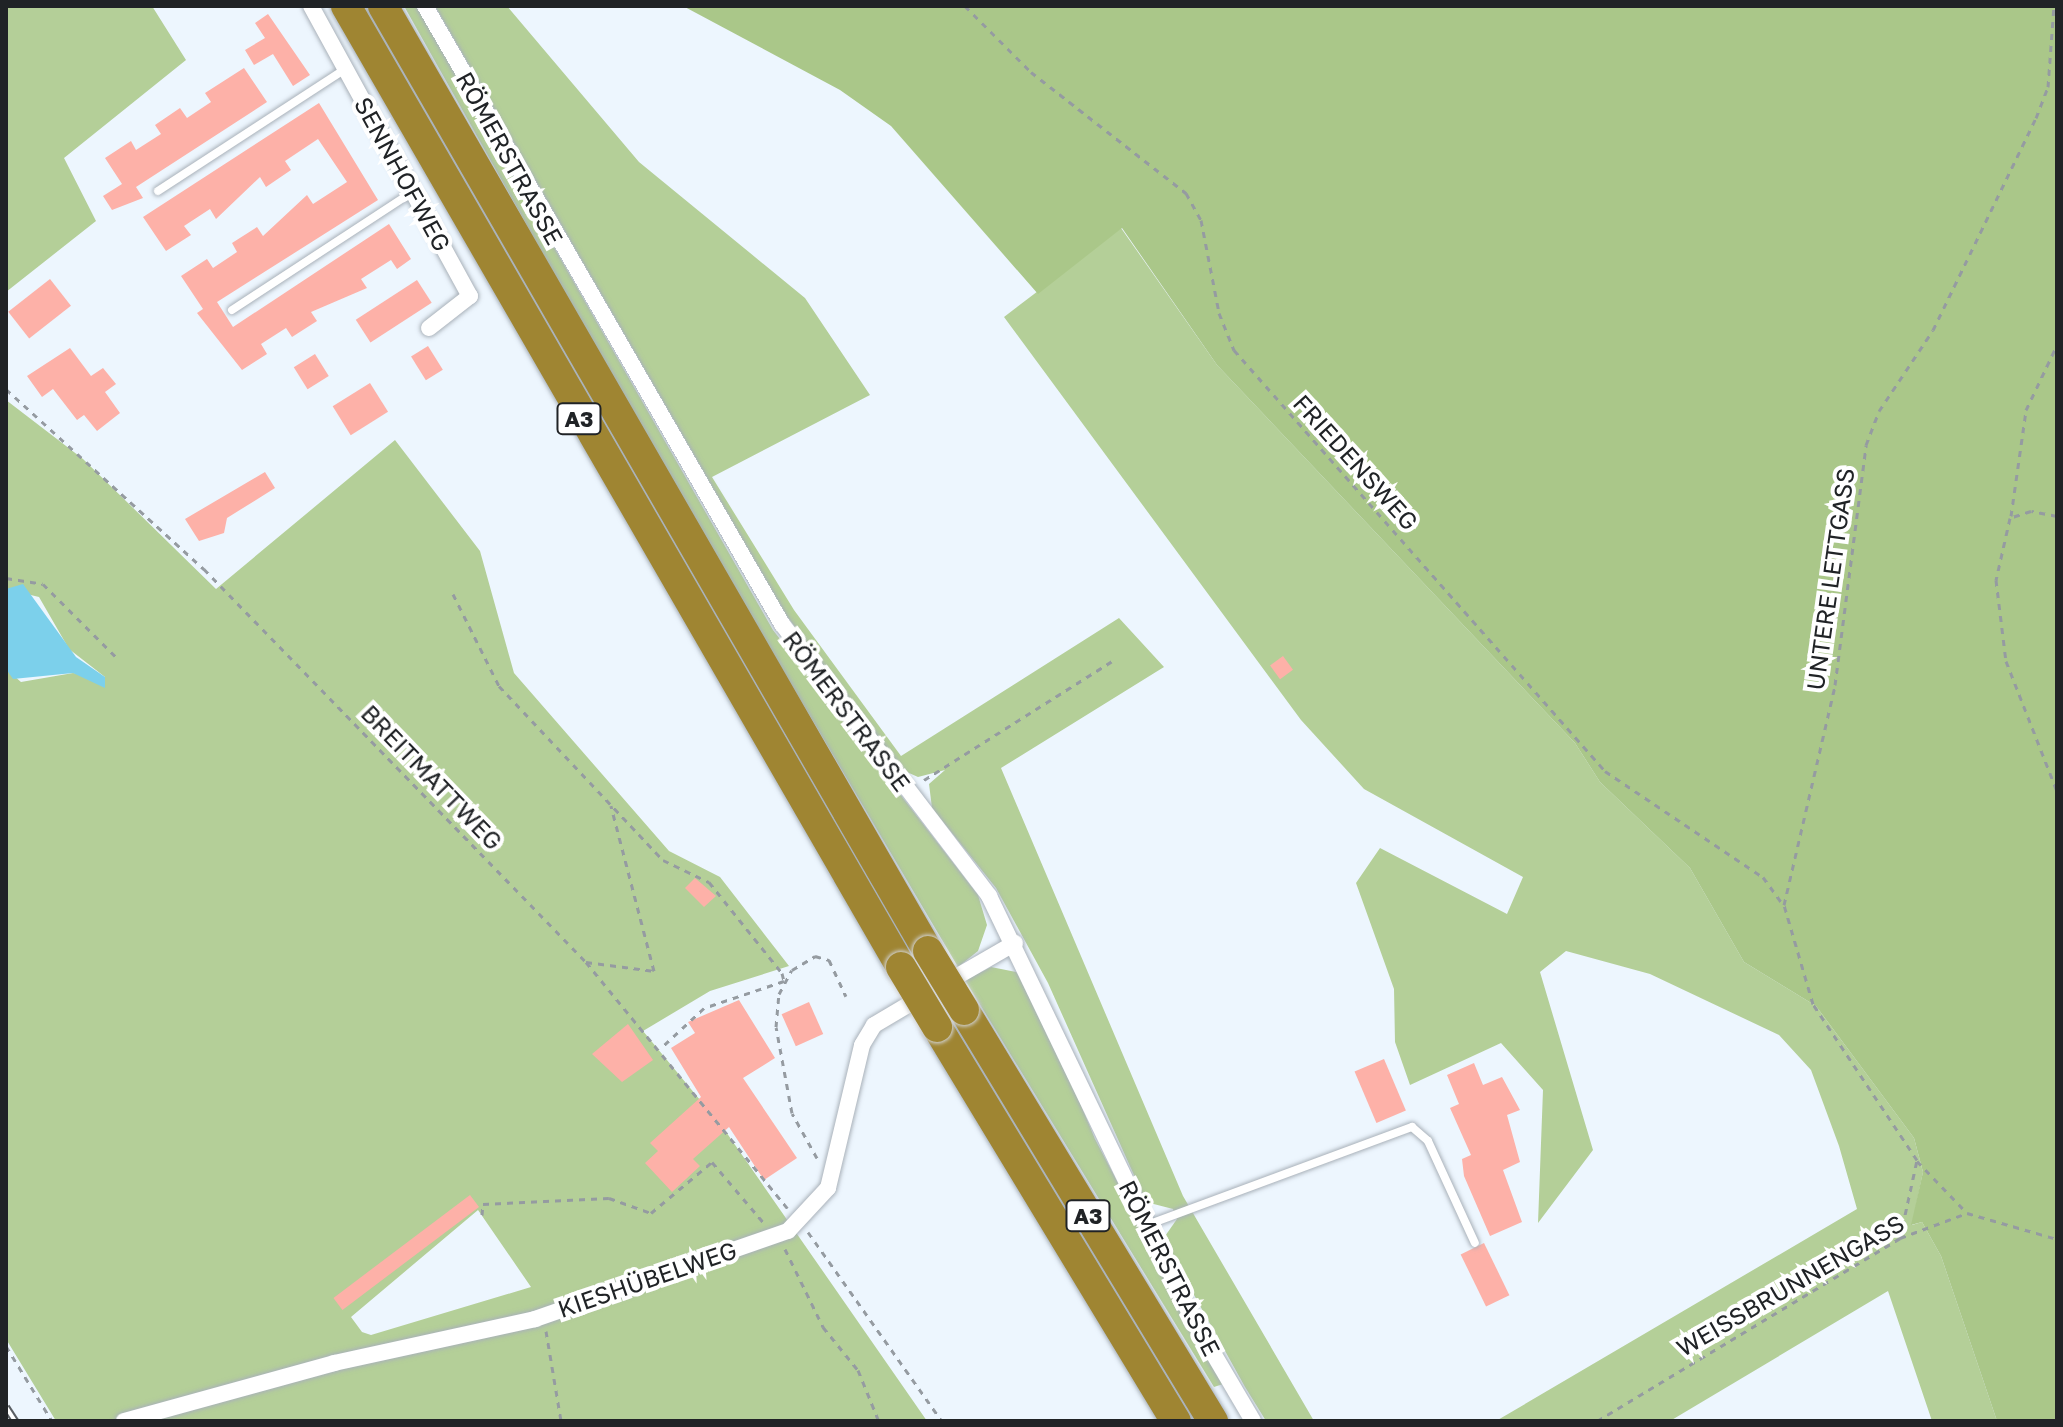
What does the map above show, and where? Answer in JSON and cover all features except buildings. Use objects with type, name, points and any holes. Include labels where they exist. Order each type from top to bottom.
[{"type":"highway","name":"A3","points":[[346,6],[901,967],[1176,1421]]},
{"type":"highway","name":"A3","points":[[383,6],[928,951],[1213,1421]]},
{"type":"street","name":"SENNHOFWEG","points":[[311,6],[470,296],[429,328]]},
{"type":"street","name":"RÖMERSTRASSE","points":[[425,6],[782,624],[989,896],[1015,943],[1146,1225],[1253,1421]]},
{"type":"street","name":"KIESHÜBELWEG","points":[[124,1421],[334,1363],[535,1319],[777,1235],[799,1222],[828,1188],[862,1045],[874,1025],[1015,943]]},
{"type":"lane","points":[[158,191],[345,69]]},
{"type":"lane","points":[[232,310],[412,192]]},
{"type":"lane","points":[[1146,1225],[1412,1127],[1428,1141],[1475,1243]]},
{"type":"path","name":"FRIEDENSWEG","points":[[965,6],[1031,72],[1186,193],[1201,220],[1219,313],[1234,350],[1605,771],[1763,877],[1784,905]]},
{"type":"path","name":"UNTERE LETTGASS","points":[[1967,1213],[1917,1160],[1813,1004],[1784,905],[1835,685],[1866,445],[1879,411],[1933,330],[2036,118],[2048,87],[2054,6]]},
{"type":"path","points":[[2057,345],[2026,410],[2010,518],[1996,580],[1997,620],[2057,791]]},
{"type":"path","name":"BREITMATTWEG","points":[[6,389],[204,569],[586,962],[661,1048],[799,1222],[942,1421]]},
{"type":"path","points":[[2010,518],[2031,511],[2057,516]]},
{"type":"path","points":[[6,578],[43,584],[72,621],[112,650],[118,659]]},
{"type":"path","points":[[453,594],[499,686],[663,860],[709,882],[777,964],[784,981],[776,1027],[792,1113],[818,1160],[833,1169]]},
{"type":"path","points":[[907,791],[1112,661]]},
{"type":"path","points":[[586,962],[654,971],[611,804]]},
{"type":"path","points":[[661,1048],[704,1008],[784,981],[815,956],[829,960],[846,996]]},
{"type":"path","points":[[1900,1238],[1917,1160]]},
{"type":"path","points":[[482,1215],[483,1204],[609,1198],[651,1213],[712,1162],[777,1235],[810,1304],[853,1361],[878,1419]]},
{"type":"path","points":[[1967,1213],[2057,1239]]},
{"type":"path","name":"WEISSBRUNNENGASS","points":[[1597,1421],[1900,1238],[1967,1213]]},
{"type":"path","points":[[6,1346],[52,1421]]},
{"type":"path","points":[[551,1354],[561,1421]]},
{"type":"green space","points":[[6,6],[152,6],[186,60],[64,158],[96,221],[6,292]]},
{"type":"green space","points":[[404,6],[416,6],[773,630],[978,895],[987,925],[978,951],[958,967],[649,443]]},
{"type":"green space","points":[[435,6],[507,6],[639,162],[805,298],[870,395],[712,477],[794,610],[901,756],[1119,618],[1164,667],[1001,768],[1183,1196],[1314,1421],[1266,1421],[1163,1239],[1177,1219],[1173,1209],[1146,1202],[1048,983],[996,888],[932,808],[929,784],[945,770],[918,777],[900,769],[787,616]]},
{"type":"green space","points":[[683,6],[2057,6],[2057,1421],[1997,1421],[1941,1256],[1922,1222],[1911,1225],[1923,1172],[1914,1138],[1816,1006],[1744,962],[1690,868],[1600,782],[1575,743],[1217,365],[1122,228],[1038,294],[891,126],[840,90]]},
{"type":"green space","points":[[1121,228],[1217,365],[1575,743],[1600,782],[1690,868],[1744,962],[1816,1006],[1914,1138],[1923,1172],[1912,1225],[1922,1222],[1941,1256],[1997,1421],[1932,1421],[1888,1291],[1670,1421],[1496,1421],[1857,1209],[1839,1146],[1811,1070],[1779,1035],[1650,974],[1566,951],[1540,972],[1593,1150],[1538,1223],[1543,1090],[1501,1043],[1410,1085],[1395,1042],[1394,989],[1356,883],[1380,848],[1507,914],[1523,877],[1364,789],[1301,720],[1004,317]]},
{"type":"green space","points":[[6,400],[83,459],[216,589],[395,440],[480,551],[514,673],[669,851],[720,877],[789,966],[710,991],[643,1031],[724,1129],[927,1421],[56,1421],[6,1339],[6,669],[21,682],[73,673],[105,677],[69,649],[39,597],[6,589]],"holes":[[[478,1210],[531,1287],[371,1335],[362,1332],[351,1317]]]},
{"type":"green space","points":[[991,967],[1016,972],[1034,991],[1095,1139],[1223,1384],[1214,1387],[965,980]]},
{"type":"water","points":[[23,584],[76,657],[105,677],[105,688],[73,673],[13,679],[6,669],[6,589]]},
{"type":"railway","points":[[6,1407],[15,1421]]}]
